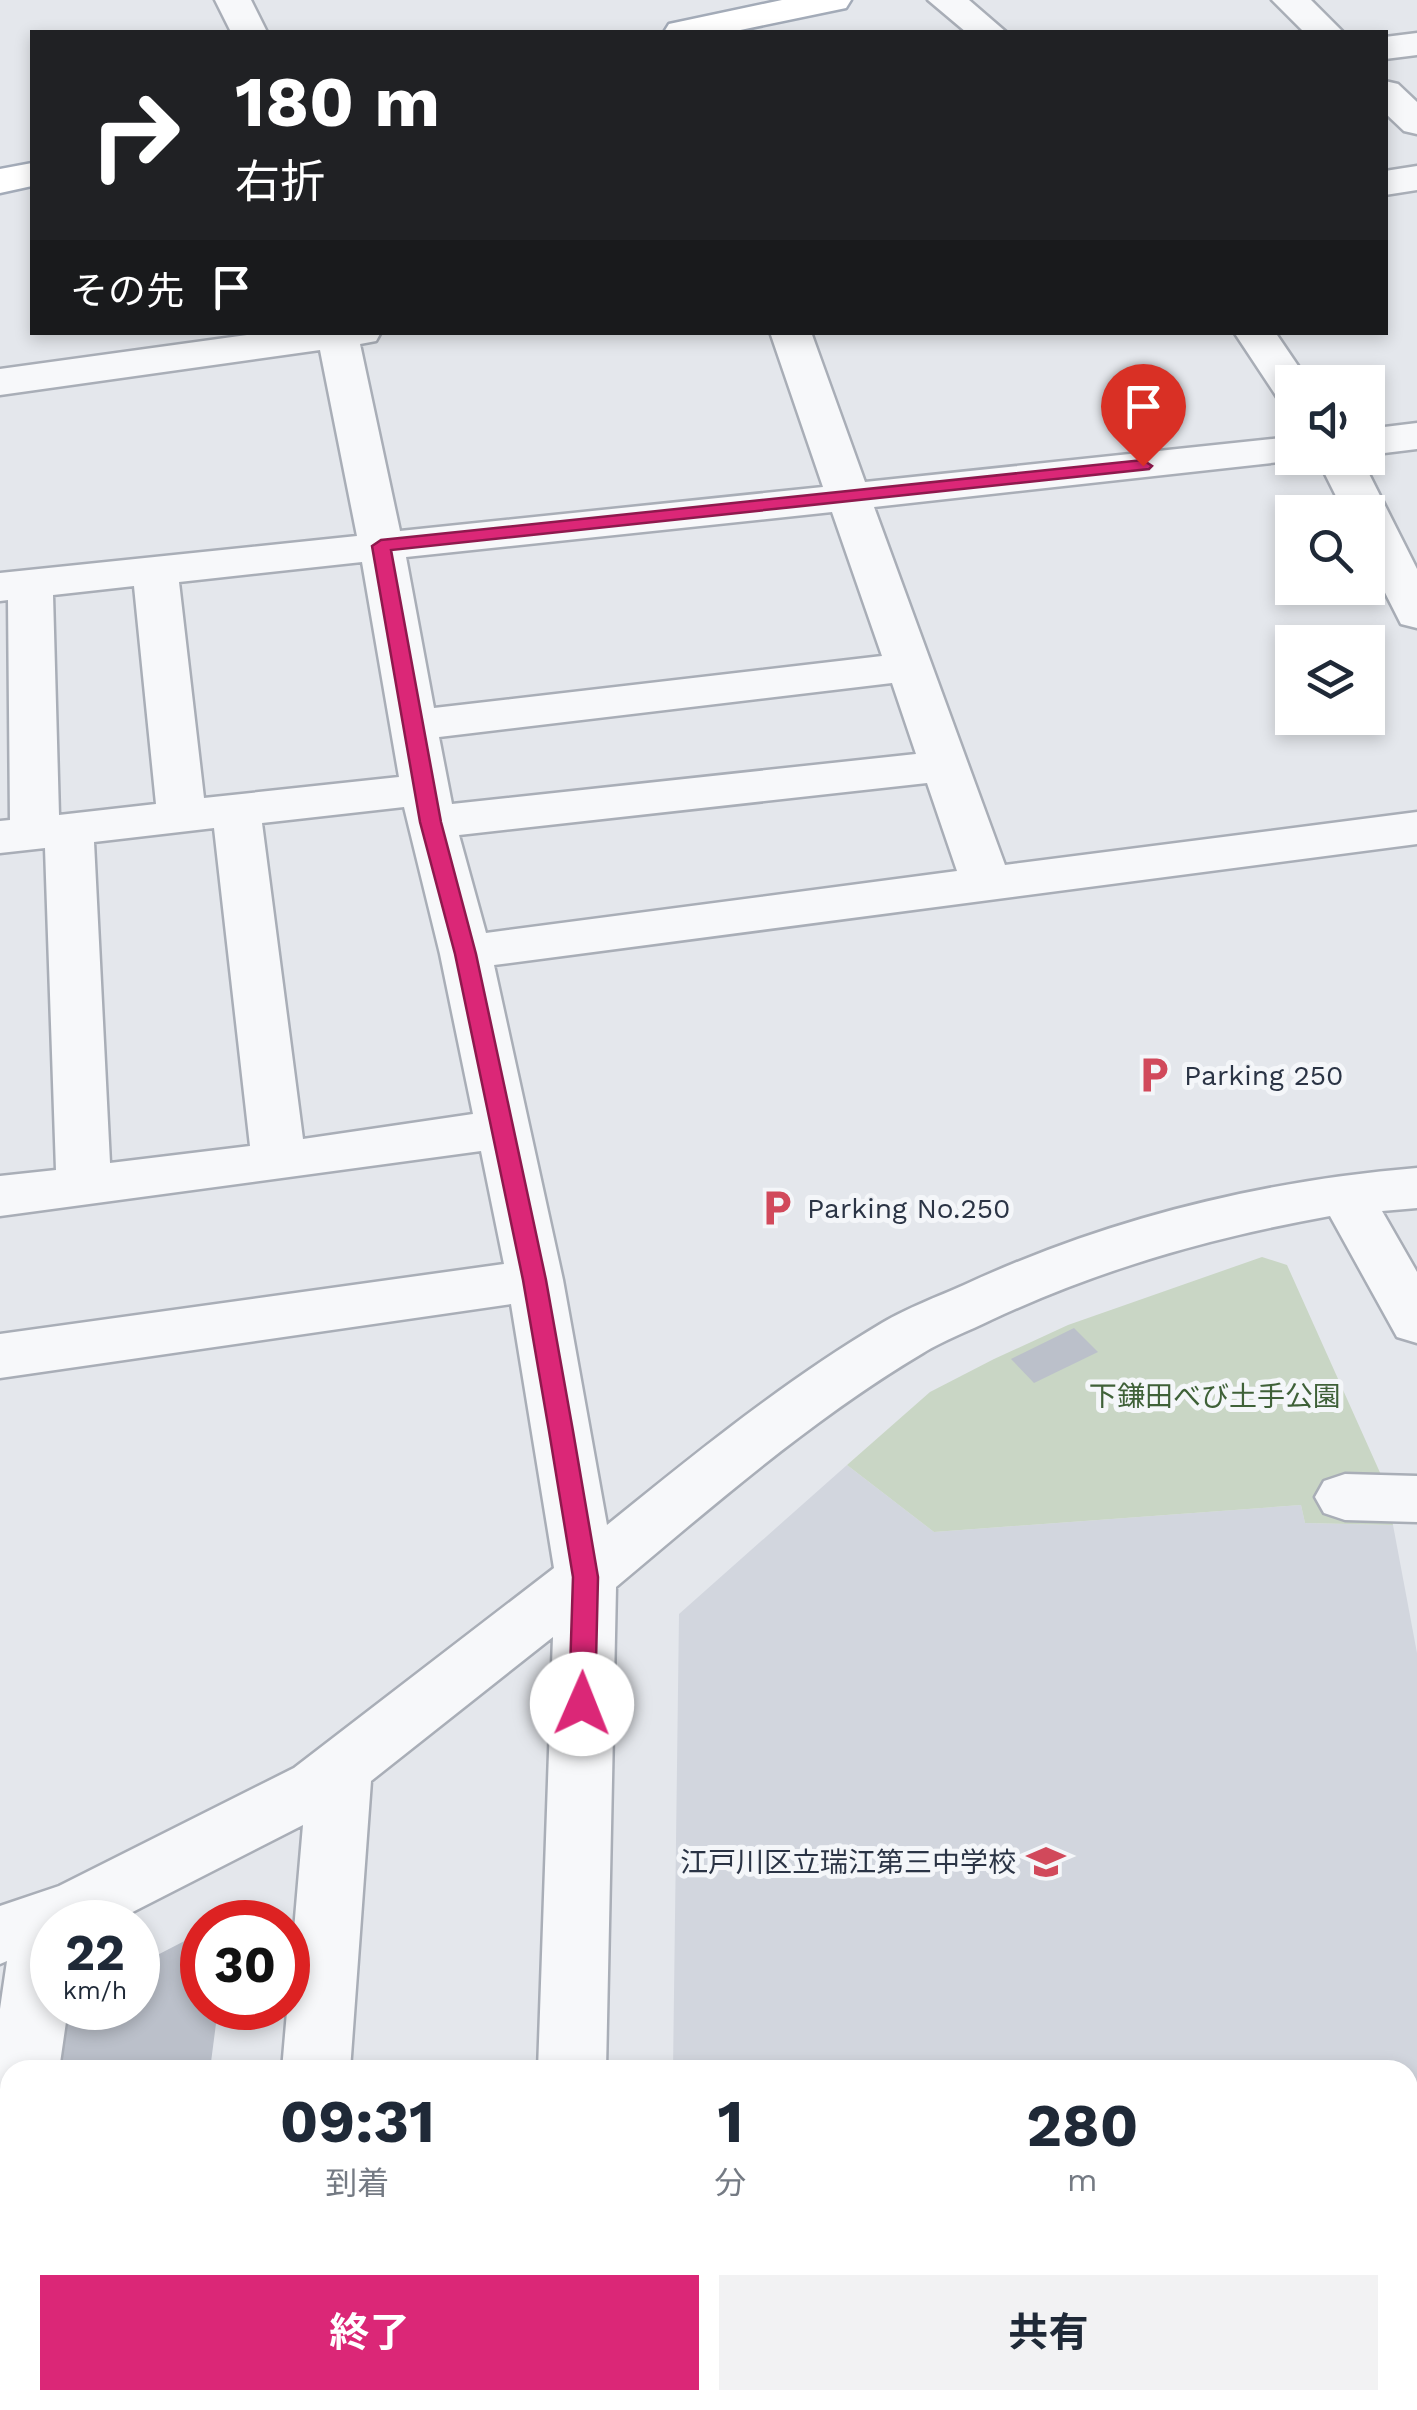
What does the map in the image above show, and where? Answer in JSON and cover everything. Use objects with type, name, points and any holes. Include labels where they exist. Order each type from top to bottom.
[{"type":"main road","points":[[692,30],[834,0]]},
{"type":"main road","points":[[0,181],[30,175]]},
{"type":"street","points":[[233,0],[248,30]]},
{"type":"street","points":[[946,0],[985,30]]},
{"type":"street","points":[[1290,0],[1318,30]]},
{"type":"street","points":[[1388,48],[1417,44]]},
{"type":"street","points":[[1388,95],[1417,123]]},
{"type":"street","points":[[1388,183],[1417,178]]},
{"type":"street","points":[[0,382],[339,335]]},
{"type":"street","points":[[346,335],[428,806],[466,954],[535,1280],[586,1577],[572,2060]]},
{"type":"street","points":[[791,335],[986,885]]},
{"type":"street","points":[[1256,335],[1276,365]]},
{"type":"street","points":[[1385,440],[1417,436]]},
{"type":"street","points":[[84,1185],[35,833],[15,586],[1275,452]]},
{"type":"street","points":[[1385,550],[1417,614]]},
{"type":"street","points":[[155,571],[182,817]]},
{"type":"street","points":[[415,724],[909,667]]},
{"type":"street","points":[[35,833],[236,811],[428,806],[944,766]]},
{"type":"street","points":[[236,811],[279,1162]]},
{"type":"street","points":[[466,954],[501,946],[1417,828]]},
{"type":"street","points":[[0,1196],[279,1162],[503,1129]]},
{"type":"street","points":[[25,2060],[23,1927],[80,1908],[317,1786],[586,1577],[777,1420],[905,1336],[1013,1286],[1113,1247],[1226,1216],[1345,1194],[1417,1188]]},
{"type":"street","points":[[1345,1194],[1417,1322]]},
{"type":"street","points":[[0,1356],[535,1280]]},
{"type":"street","points":[[1345,1497],[1417,1499]]},
{"type":"street","points":[[317,2060],[340,1768]]},
{"type":"shaded area","name":"江戸川区立瑞江第三中学校","points":[[847,1465],[934,1532],[1301,1505],[1305,1523],[1393,1525],[1417,1653],[1417,2060],[673,2060],[679,1614]]},
{"type":"green space","name":"下鎌田べび土手公園","points":[[1262,1257],[1287,1265],[1382,1477],[1393,1525],[1305,1523],[1301,1505],[934,1532],[847,1465],[930,1392],[994,1359],[1068,1325]]},
{"type":"building","points":[[1074,1328],[1098,1352],[1034,1383],[1011,1359]]},
{"type":"building","points":[[180,1943],[180,2030],[215,2030],[211,2060],[61,2060],[67,2030],[160,2030],[160,1954]]},
{"type":"place","name":"Parking 250","points":[[1154,1075]]},
{"type":"place","name":"Parking No.250","points":[[777,1208]]},
{"type":"place","name":"江戸川区立瑞江第三中学校","points":[[1046,1862]]},
{"type":"route","points":[[582,1704],[586,1577],[535,1280],[466,954],[430,822],[381,546],[1143,466]]}]
